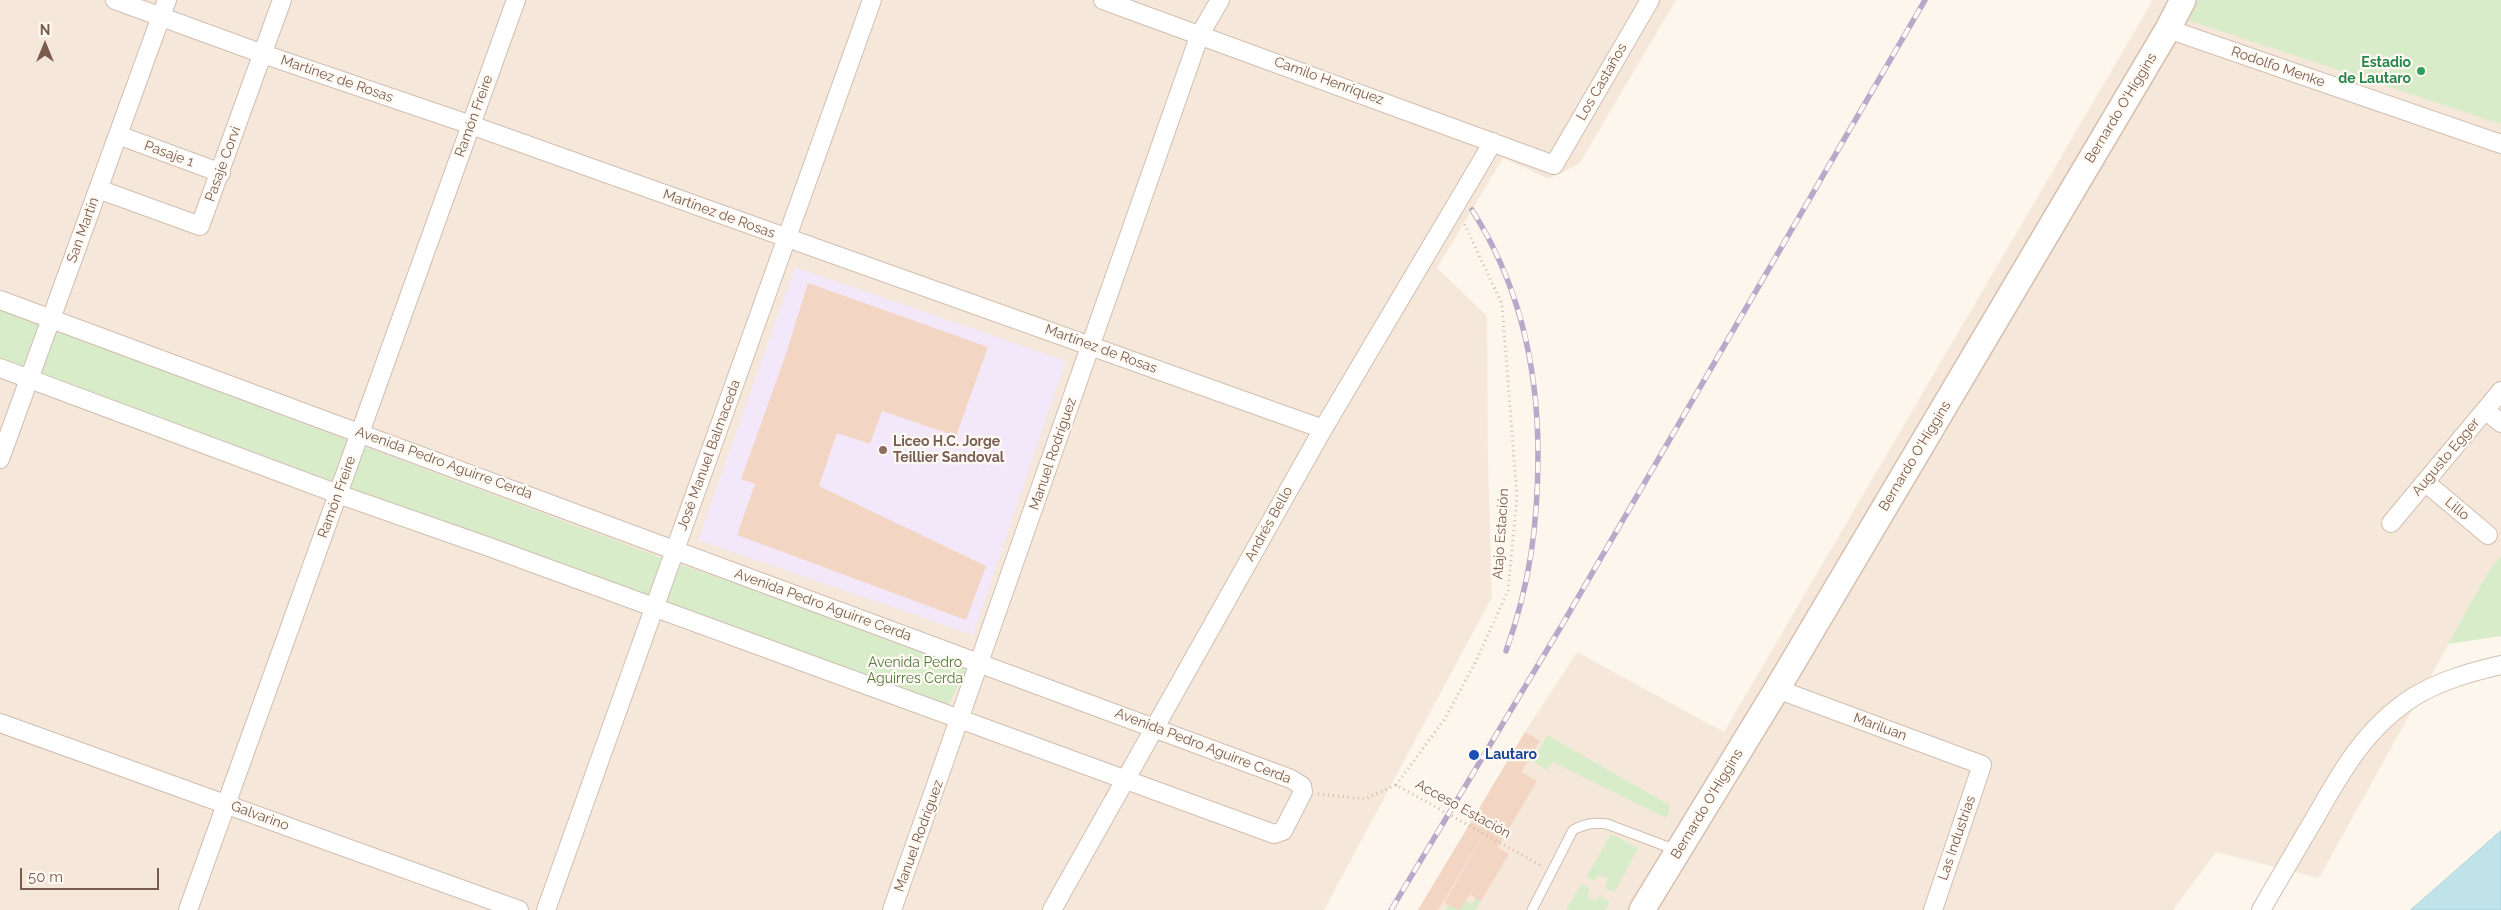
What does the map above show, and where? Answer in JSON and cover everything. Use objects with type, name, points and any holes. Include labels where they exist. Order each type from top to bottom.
[{"type":"main road","name":"Bernardo O'Higgins","points":[[1642,910],[1777,689],[2168,29],[2183,0]]},
{"type":"street","name":"Martínez de Rosas","points":[[115,0],[164,8],[263,54],[471,125],[1322,429]]},
{"type":"street","name":"Pasaje Corvi","points":[[98,189],[200,226],[221,173],[282,0]]},
{"type":"street","name":"Ramón Freire","points":[[188,910],[516,0]]},
{"type":"street","name":"José Manuel Balmaceda","points":[[546,910],[872,0]]},
{"type":"street","name":"Camilo Henríquez","points":[[1103,0],[1554,165]]},
{"type":"street","name":"Manuel Rodríguez","points":[[892,910],[961,720],[1200,34],[1220,0]]},
{"type":"street","name":"Los Castaños","points":[[1554,165],[1650,0]]},
{"type":"street","name":"San Martín","points":[[0,460],[164,8]]},
{"type":"street","name":"Rodolfo Menke","points":[[2168,29],[2501,144]]},
{"type":"street","name":"Pasaje 1","points":[[118,135],[221,173]]},
{"type":"street","name":"Andrés Bello","points":[[1052,910],[1322,429],[1493,142]]},
{"type":"street","name":"Avenida Pedro Aguirre Cerda","points":[[0,300],[1154,727],[1291,779],[1302,786],[1302,792],[1283,831],[1274,834],[338,494],[0,368]]},
{"type":"street","name":"Augusto Egger","points":[[2391,523],[2501,391]]},
{"type":"street","points":[[2485,410],[2501,423]]},
{"type":"street","name":"Lillo","points":[[2425,482],[2488,536]]},
{"type":"street","points":[[2261,910],[2345,765],[2368,736],[2392,712],[2417,695],[2458,676],[2501,665]]},
{"type":"street","name":"Mariluan","points":[[1777,689],[1982,765]]},
{"type":"street","name":"Galvarino","points":[[0,723],[519,910]]},
{"type":"street","name":"Las Industrias","points":[[1933,910],[1982,765]]},
{"type":"lane","points":[[1532,910],[1573,830],[1590,824],[1607,824],[1678,850]]},
{"type":"path","name":"Atajo Estación","points":[[1396,785],[1444,720],[1475,663],[1508,591],[1517,497],[1502,304],[1456,204]]},
{"type":"path","name":"Acceso Estación","points":[[1302,792],[1365,799],[1396,785],[1552,871]]},
{"type":"shaded area","points":[[0,0],[1676,0],[1579,164],[1549,179],[1503,158],[1437,268],[1487,316],[1488,464],[1492,597],[1324,910],[0,910]]},
{"type":"shaded area","points":[[2153,0],[2501,0],[2501,556],[2490,569],[2319,878],[2216,852],[2173,910],[1418,910],[1525,732],[1577,652],[1724,732]]},
{"type":"shaded area","name":"Liceo H.C. Jorge Teillier Sandoval","points":[[795,267],[1066,361],[973,635],[698,540]]},
{"type":"green space","name":"Estadio de Lautaro","points":[[2192,0],[2501,0],[2501,124],[2181,18]]},
{"type":"green space","name":"Avenida Pedro Aguirres Cerda","points":[[0,310],[667,560],[969,664],[946,709],[493,545],[332,481],[0,359]]},
{"type":"green space","points":[[2501,556],[2501,636],[2448,644],[2490,569]]},
{"type":"green space","points":[[1547,735],[1671,806],[1666,818],[1553,762],[1547,770],[1533,761]]},
{"type":"green space","points":[[1611,834],[1638,848],[1615,892],[1605,888],[1608,879],[1599,875],[1594,881],[1586,877]]},
{"type":"green space","points":[[1581,884],[1590,888],[1587,896],[1596,902],[1599,896],[1610,902],[1605,910],[1566,910]]},
{"type":"green space","points":[[1483,885],[1488,889],[1475,910],[1445,910],[1455,893],[1472,904]]},
{"type":"water","points":[[2501,831],[2501,910],[2411,910]]},
{"type":"building","points":[[808,283],[988,347],[956,436],[882,411],[870,444],[837,433],[819,486],[986,566],[966,620],[737,535],[755,484],[741,479],[785,357]]},
{"type":"building","points":[[1525,732],[1540,741],[1521,772],[1537,781],[1498,847],[1509,854],[1481,901],[1470,895],[1476,884],[1460,910],[1444,903],[1497,812],[1438,910],[1418,910]]},
{"type":"railway","points":[[1391,910],[1562,625],[1925,0]]},
{"type":"railway","points":[[1472,210],[1489,238],[1514,297],[1530,358],[1537,422],[1538,480],[1531,554],[1521,602],[1506,651]]},
{"type":"place","name":"Estadio de Lautaro","points":[[2421,71]]},
{"type":"place","name":"Liceo H.C. Jorge Teillier Sandoval","points":[[883,450]]},
{"type":"place","name":"Lautaro","points":[[1474,755]]}]
